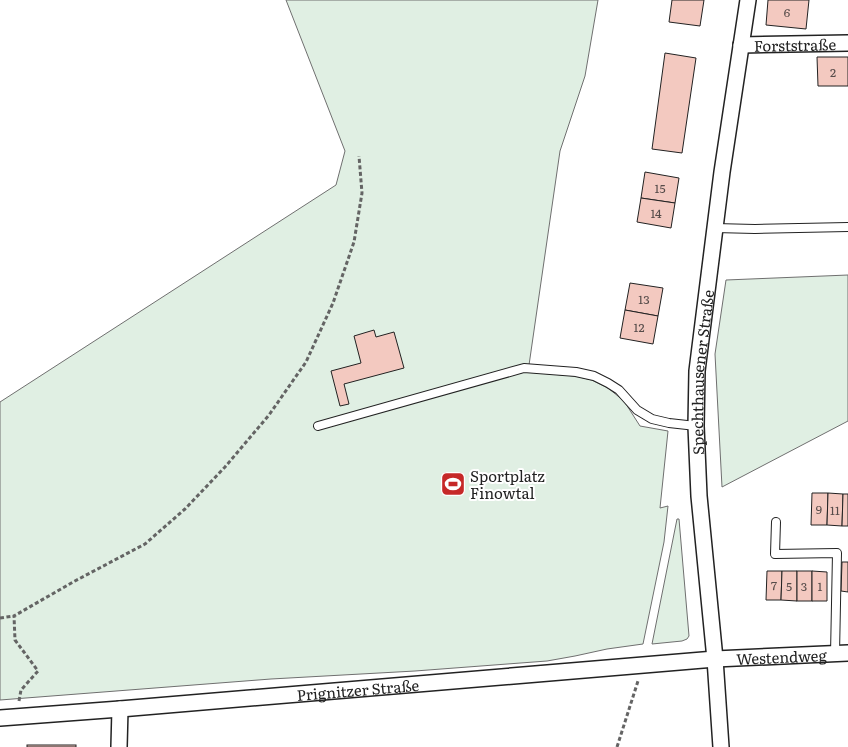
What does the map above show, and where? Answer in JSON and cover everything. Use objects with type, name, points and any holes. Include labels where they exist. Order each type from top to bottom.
[{"type":"street","name":"Spechthausener Straße","points":[[721,747],[715,659],[699,496],[696,426],[697,370],[722,172],[748,0]]},
{"type":"street","name":"Forststraße","points":[[741,45],[848,43]]},
{"type":"street","name":"Westendweg","points":[[715,659],[841,653]]},
{"type":"street","name":"Prignitzer Straße","points":[[0,718],[715,659]]},
{"type":"street","points":[[119,747],[120,709]]},
{"type":"lane","points":[[715,228],[848,227]]},
{"type":"lane","points":[[318,426],[524,368],[576,372],[594,376],[619,390],[638,410],[652,419],[696,426]]},
{"type":"lane","points":[[776,522],[775,554],[837,553],[841,653]]},
{"type":"path","points":[[0,618],[14,616],[145,544],[185,509],[225,467],[269,416],[306,362],[333,303],[354,242],[362,193],[359,156]]},
{"type":"path","points":[[14,616],[15,640],[38,671],[21,690],[15,717]]},
{"type":"path","points":[[617,747],[643,666]]},
{"type":"green space","points":[[286,0],[598,0],[585,76],[560,151],[528,372],[575,376],[592,380],[608,388],[624,401],[640,426],[668,431],[660,508],[668,506],[664,542],[643,644],[547,661],[271,679],[0,700],[0,402],[336,185],[345,151]]},
{"type":"green space","points":[[848,275],[848,421],[722,487],[715,354],[726,280]]},
{"type":"green space","points":[[677,519],[679,519],[689,636],[682,641],[652,644]]},
{"type":"building","points":[[672,0],[704,0],[700,26],[669,22]]},
{"type":"building","points":[[768,0],[809,0],[806,29],[766,25]]},
{"type":"building","points":[[665,53],[696,58],[682,153],[652,149]]},
{"type":"building","points":[[817,57],[848,57],[848,86],[818,86]]},
{"type":"building","points":[[645,172],[679,178],[675,203],[641,198]]},
{"type":"building","points":[[641,198],[675,203],[671,228],[637,222]]},
{"type":"building","points":[[630,283],[663,288],[658,316],[625,310]]},
{"type":"building","points":[[625,310],[658,316],[653,344],[620,338]]},
{"type":"building","points":[[374,330],[376,337],[394,332],[404,368],[344,384],[349,404],[340,406],[331,371],[361,363],[354,336]]},
{"type":"building","points":[[812,493],[828,493],[827,525],[811,525]]},
{"type":"building","points":[[828,493],[843,494],[842,526],[827,525]]},
{"type":"building","points":[[843,494],[848,494],[848,526],[842,526]]},
{"type":"building","points":[[842,562],[848,562],[848,592],[841,591]]},
{"type":"building","points":[[767,571],[782,571],[781,600],[766,600]]},
{"type":"building","points":[[782,571],[797,571],[797,601],[781,600]]},
{"type":"building","points":[[797,571],[812,571],[812,601],[797,601]]},
{"type":"building","points":[[812,571],[827,572],[827,601],[812,601]]},
{"type":"building","points":[[27,745],[76,745],[76,747],[27,747]]},
{"type":"place","name":"Sportplatz Finowtal","points":[[453,484]]}]
